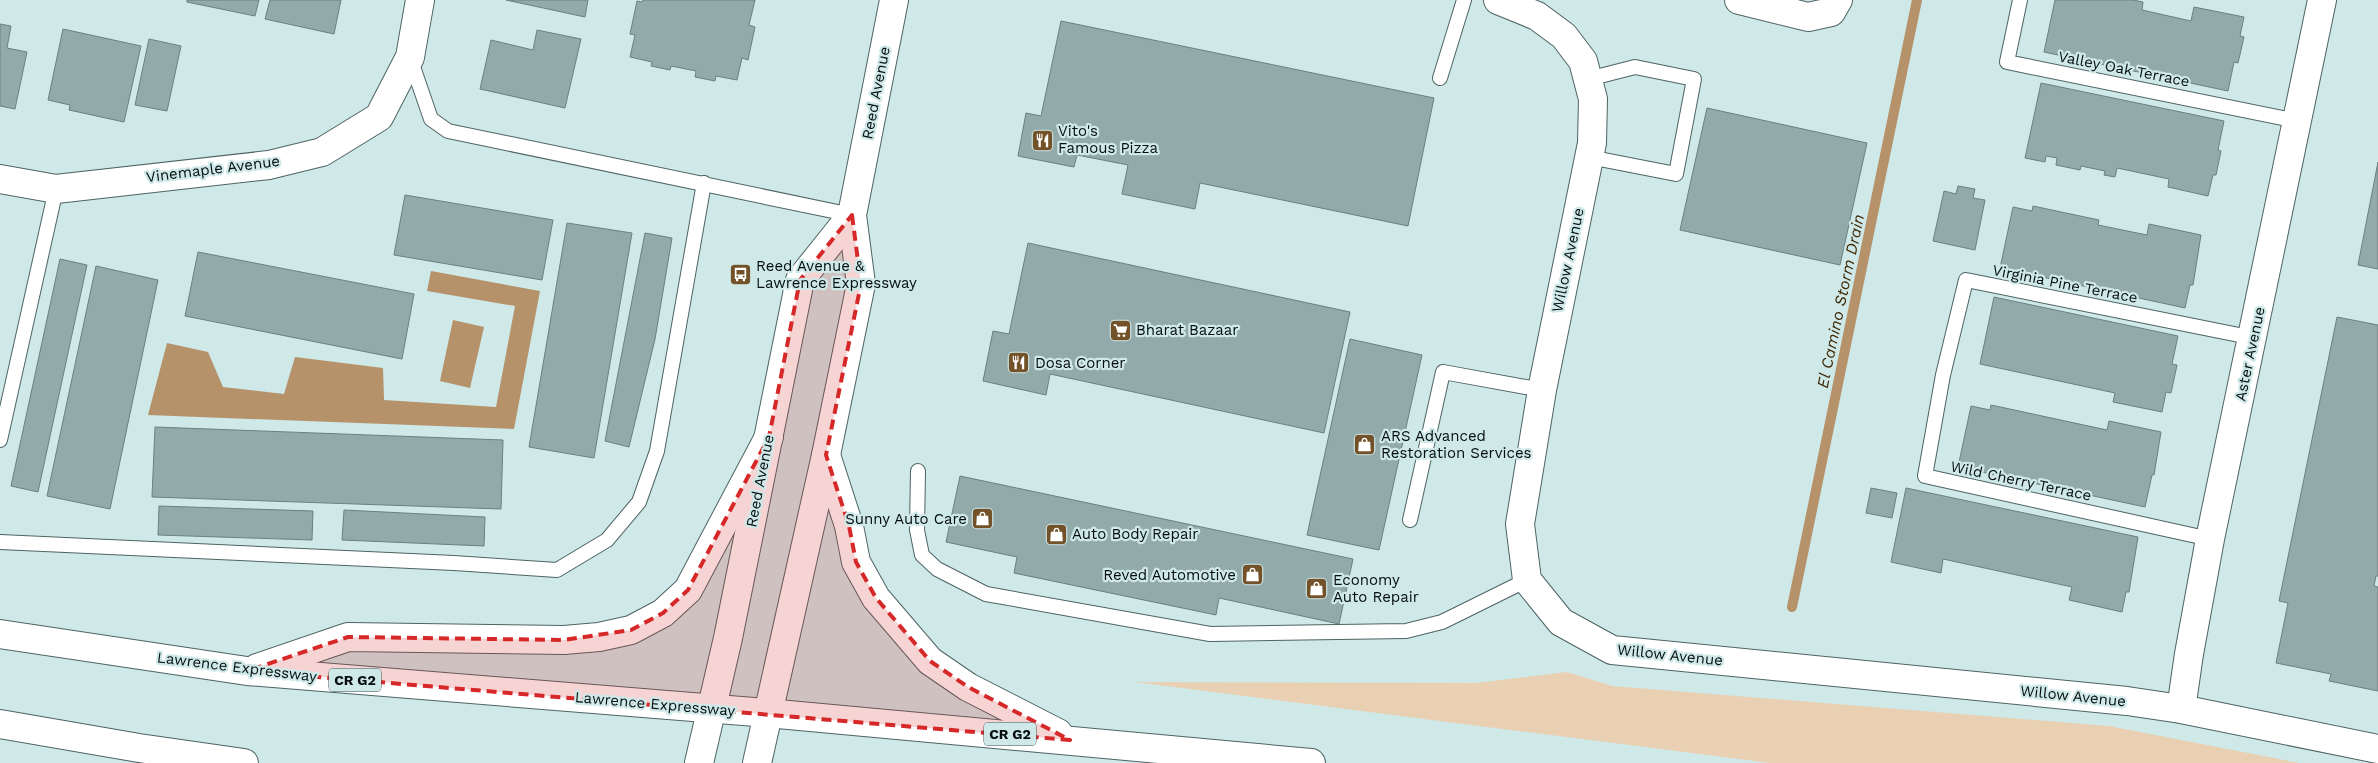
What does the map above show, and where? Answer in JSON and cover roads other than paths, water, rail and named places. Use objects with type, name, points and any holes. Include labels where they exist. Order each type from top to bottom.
[{"type":"main road","name":"Vinemaple Avenue","points":[[0,179],[56,190],[269,165],[322,152],[379,117],[410,57],[420,0]]},
{"type":"main road","name":"Reed Avenue","points":[[757,763],[826,455],[861,284],[852,215],[894,0]]},
{"type":"main road","name":"Willow Avenue","points":[[1498,0],[1544,8],[1583,61],[1593,98],[1589,157],[1542,390],[1520,524],[1527,580],[1561,622],[1612,650],[2127,701],[2378,749]]},
{"type":"main road","points":[[1739,0],[1808,17],[1831,12],[1838,0]]},
{"type":"main road","name":"Aster Avenue","points":[[2181,710],[2210,539],[2254,338],[2322,0]]},
{"type":"main road","name":"Reed Avenue","points":[[699,763],[728,638],[800,280],[852,215]]},
{"type":"main road","points":[[247,671],[348,637],[564,640],[599,637],[631,630],[663,613],[688,590],[769,437]]},
{"type":"main road","points":[[826,455],[850,526],[856,562],[876,598],[912,641],[930,661],[968,687],[1070,740]]},
{"type":"main road","name":"Lawrence Expressway","points":[[0,634],[247,671],[767,713],[1311,763]]},
{"type":"main road","points":[[0,725],[145,763]]},
{"type":"main road","points":[[0,725],[244,763]]},
{"type":"lane","points":[[1440,78],[1464,0]]},
{"type":"lane","name":"Valley Oak Terrace","points":[[2020,0],[2007,62],[2297,121]]},
{"type":"lane","points":[[410,57],[431,119],[448,131],[852,215]]},
{"type":"lane","points":[[1588,79],[1635,67],[1694,79],[1676,174],[1589,157]]},
{"type":"lane","points":[[0,542],[444,562],[557,570],[607,540],[639,502],[657,451],[704,183]]},
{"type":"lane","points":[[0,440],[56,190]]},
{"type":"lane","name":"Virginia Pine Terrace","points":[[1943,375],[1966,280],[2254,338]]},
{"type":"lane","points":[[1410,520],[1443,372],[1542,390]]},
{"type":"lane","name":"Wild Cherry Terrace","points":[[1943,375],[1925,476],[2210,539]]},
{"type":"lane","points":[[918,470],[917,530],[922,555],[937,569],[986,594],[1210,634],[1406,631],[1442,622],[1527,580]]},
{"type":"waterway","name":"El Camino Storm Drain","points":[[1792,607],[1917,0]]},
{"type":"place","name":"Vito's Famous Pizza","points":[[1042,140]]},
{"type":"place","name":"Reed Avenue & Lawrence Expressway","points":[[740,275]]},
{"type":"place","name":"Bharat Bazaar","points":[[1120,330]]},
{"type":"place","name":"Dosa Corner","points":[[1019,363]]},
{"type":"place","name":"ARS Advanced Restoration Services","points":[[1365,445]]},
{"type":"place","name":"Sunny Auto Care","points":[[983,519]]},
{"type":"place","name":"Auto Body Repair","points":[[1056,534]]},
{"type":"place","name":"Reved Automotive","points":[[1252,575]]},
{"type":"place","name":"Economy Auto Repair","points":[[1317,589]]}]
